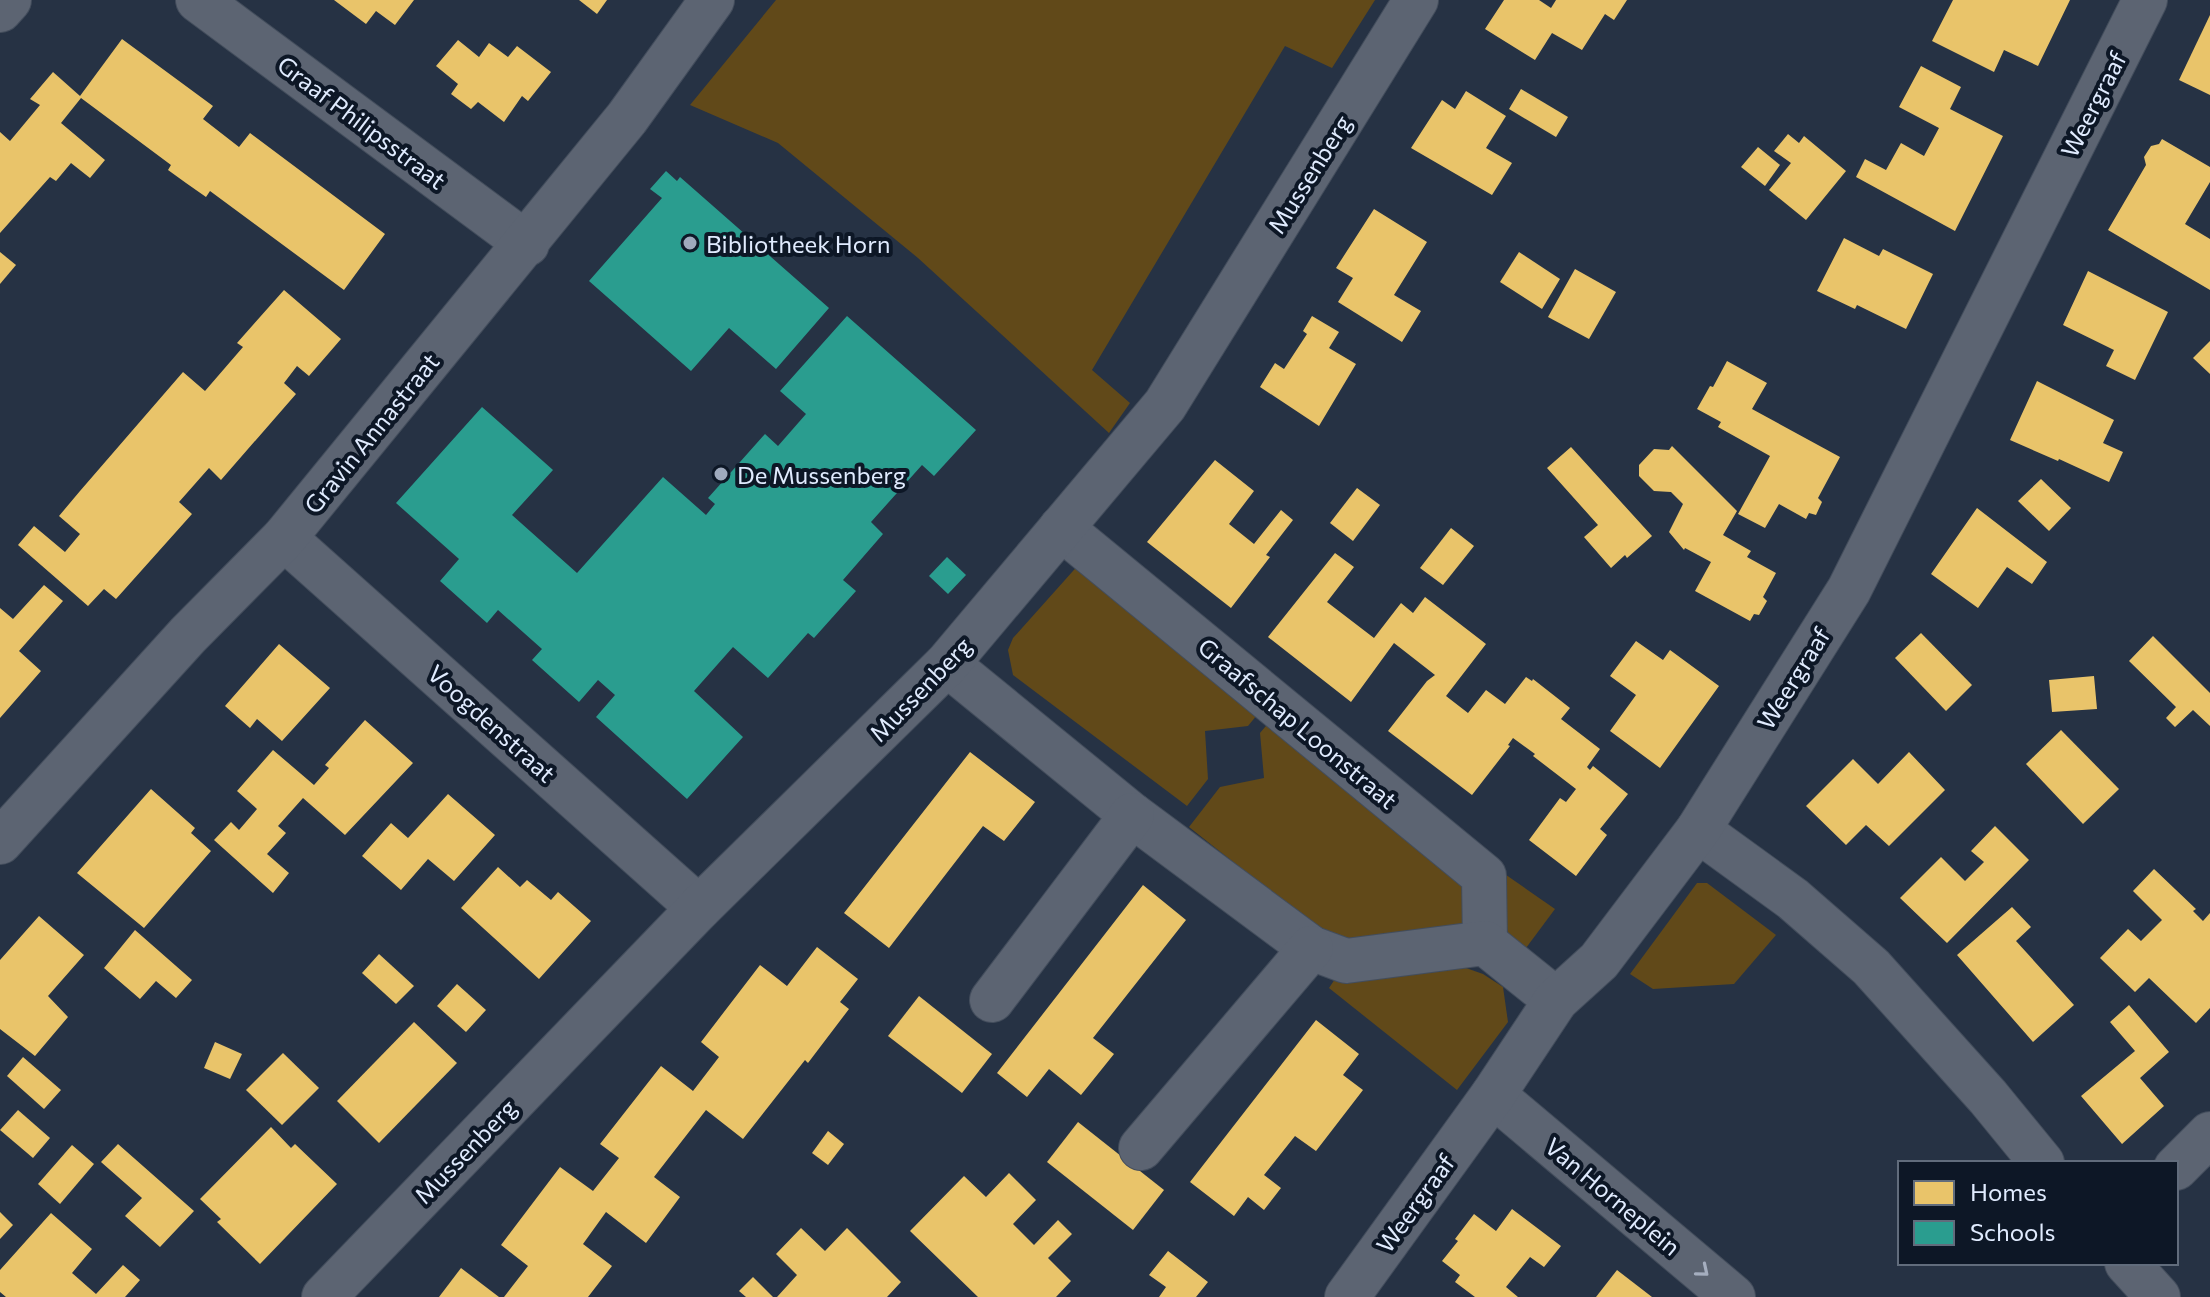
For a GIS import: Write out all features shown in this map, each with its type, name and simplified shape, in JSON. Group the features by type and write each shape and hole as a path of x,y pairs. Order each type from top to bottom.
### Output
{"street":[{"path":"0,10 9,0"},
{"name":"Graaf Philipsstraat","path":"198,0 527,244"},
{"name":"Gravin Annastraat","path":"0,842 188,635 284,538 527,244 627,118 712,0"},
{"name":"Mussenberg","path":"324,1297 699,908 947,664 1165,405 1416,0"},
{"name":"Weergraaf","path":"1347,1297 1493,1095 1556,1000 1599,961 1698,830 1849,590 2145,0"},
{"name":"Graafschap Loonstraat","path":"1061,528 1484,876 1485,943"},
{"name":"Voogdenstraat","path":"284,538 699,908"},
{"path":"947,664 1132,815 1311,948 1346,961 1485,943 1556,1000"},
{"path":"992,1000 1132,815"},
{"path":"1698,830 1793,899 1871,967 1988,1097 2040,1161"},
{"path":"1141,1148 1311,948"},
{"name":"Van Horneplein","path":"1493,1095 1733,1297"},
{"path":"2178,1166 2210,1134"},
{"path":"2129,1265 2158,1297"}],"shaded area":[{"path":"776,0 1375,0 1332,68 1285,46 1092,370 1130,403 1109,433 918,258 778,143 690,105"},
{"path":"1081,562 1266,704 1248,726 1205,731 1208,779 1187,806 1013,675 1008,650 1013,638"},
{"path":"1276,714 1474,888 1474,926 1347,939 1319,930 1189,827 1220,787 1264,778 1260,733"},
{"path":"1499,870 1555,909 1526,948 1501,932"},
{"path":"1697,883 1707,883 1776,935 1734,984 1653,989 1630,974"},
{"path":"1466,968 1483,974 1503,987 1508,1022 1457,1090 1329,988 1335,979"}],"building: Homes":[{"path":"334,0 414,0 395,25 376,11 366,24"},
{"path":"579,0 607,0 597,14"},
{"path":"1504,0 1539,0 1551,8 1556,0 1627,0 1614,20 1605,14 1582,50 1552,33 1535,60 1485,29"},
{"path":"1953,0 2070,0 2038,66 2004,50 1994,72 1932,41"},
{"path":"2210,15 2210,95 2179,80"},
{"path":"122,39 213,106 203,119 239,147 250,133 385,234 344,290 210,191 206,197 168,170 171,165 81,98 61,123 105,160 90,178 71,163 56,181 50,177 0,233 0,132 10,141 40,105 30,99 53,72 80,96"},
{"path":"458,40 479,57 489,43 508,57 517,46 551,72 528,101 522,96 504,122 478,102 471,109 451,94 458,84 436,66"},
{"path":"1921,66 1961,87 1950,109 2003,136 1955,231 1856,177 1865,159 1886,170 1901,143 1924,156 1939,128 1899,107"},
{"path":"1521,89 1568,117 1556,137 1509,109"},
{"path":"1466,91 1506,116 1486,148 1512,163 1492,195 1411,148 1442,100 1455,109"},
{"path":"1788,134 1799,143 1804,136 1846,171 1806,220 1769,190 1791,163 1774,151"},
{"path":"2162,139 2210,167 2210,182 2185,224 2210,239 2210,290 2108,230 2146,165 2144,157 2151,146 2159,144"},
{"path":"1758,147 1780,165 1765,186 1741,167"},
{"path":"1374,209 1427,242 1394,295 1421,311 1402,342 1338,302 1353,278 1336,268"},
{"path":"1844,238 1879,256 1883,249 1933,274 1906,329 1857,305 1855,309 1817,291"},
{"path":"0,252 16,265 0,284"},
{"path":"1519,252 1560,279 1542,309 1500,282"},
{"path":"1575,269 1616,292 1589,339 1548,317"},
{"path":"2088,271 2168,312 2135,380 2106,366 2114,350 2063,325"},
{"path":"284,290 341,339 309,376 297,366 284,383 296,394 221,480 209,468 179,502 192,514 116,599 104,589 88,606 18,545 34,526 65,552 80,534 59,516 183,372 205,391 243,347 237,343"},
{"path":"1312,316 1339,332 1329,348 1356,364 1319,426 1260,387 1275,363 1284,369 1307,334 1303,331"},
{"path":"2210,341 2210,374 2193,358"},
{"path":"1727,361 1767,383 1752,409 1840,457 1818,498 1822,502 1816,515 1809,513 1806,519 1779,504 1765,528 1738,514 1770,456 1718,427 1721,422 1697,409"},
{"path":"2037,381 2114,420 2103,443 2123,452 2109,482 2010,440"},
{"path":"1672,446 1737,511 1723,535 1751,551 1747,557 1776,573 1763,597 1767,601 1759,615 1754,614 1750,621 1695,591 1711,562 1684,550 1669,532 1683,504 1671,492 1654,491 1639,476 1639,465 1654,449 1669,450"},
{"path":"1571,447 1652,536 1611,568 1584,537 1598,525 1547,468"},
{"path":"1215,460 1254,491 1229,524 1254,544 1281,510 1293,520 1266,555 1270,557 1231,608 1147,542"},
{"path":"2041,479 2071,508 2049,531 2018,501"},
{"path":"1357,488 1380,505 1353,541 1330,523"},
{"path":"1977,508 2047,562 2032,584 2007,567 1978,608 1931,574"},
{"path":"1451,528 1474,546 1443,585 1420,568"},
{"path":"1335,553 1354,567 1327,602 1374,638 1401,603 1413,613 1425,597 1486,644 1446,696 1468,713 1486,690 1505,704 1526,677 1570,708 1561,719 1600,749 1587,767 1590,770 1593,766 1628,794 1600,829 1607,835 1576,876 1529,840 1560,798 1566,802 1576,789 1533,756 1535,754 1513,738 1472,795 1388,731 1435,675 1394,643 1351,702 1268,637"},
{"path":"44,585 63,601 19,651 41,671 0,718 0,608 13,619"},
{"path":"1921,633 1972,685 1946,711 1895,658"},
{"path":"2153,636 2210,693 2210,726 2193,710 2175,727 2166,718 2176,707 2129,661"},
{"path":"1636,641 1663,660 1670,650 1719,686 1660,768 1610,731 1636,695 1610,676"},
{"path":"279,644 330,688 282,741 257,719 250,728 225,706"},
{"path":"2094,676 2097,709 2052,712 2049,680"},
{"path":"365,720 413,763 345,835 303,798 278,826 286,833 267,854 289,873 273,893 214,840 231,822 239,830 257,809 237,791 273,750 314,785 329,768 325,765"},
{"path":"2061,730 2119,789 2083,824 2026,764"},
{"path":"970,752 1035,802 1004,841 983,826 889,948 844,913"},
{"path":"1909,752 1945,790 1889,846 1866,825 1846,845 1806,806 1853,759 1878,784"},
{"path":"151,789 195,828 191,833 211,851 144,928 77,873"},
{"path":"448,794 495,835 454,881 428,859 401,890 362,856 391,823 408,838"},
{"path":"1995,826 2029,860 1947,943 1900,898 1941,857 1965,881 1984,862 1971,851"},
{"path":"498,867 520,887 527,880 551,900 558,892 591,921 539,979 461,908"},
{"path":"2154,869 2196,909 2193,911 2203,921 2210,913 2210,1008 2196,1023 2149,978 2135,992 2100,958 2128,929 2141,941 2162,920 2133,891"},
{"path":"1143,885 1186,920 1093,1038 1114,1054 1081,1095 1049,1069 1027,1097 997,1073"},
{"path":"2012,907 2031,927 2016,941 2074,1005 2033,1042 1957,955"},
{"path":"39,916 84,955 48,996 68,1017 35,1056 0,1029 0,960"},
{"path":"135,930 192,980 176,998 156,981 140,999 104,968"},
{"path":"817,947 858,979 840,1002 849,1009 743,1139 706,1110 654,1177 680,1197 646,1243 606,1212 583,1244 612,1266 588,1297 504,1297 528,1266 501,1245 560,1167 593,1191 619,1158 600,1144 661,1066 693,1091 719,1057 701,1042 760,965 787,986"},
{"path":"379,954 414,986 396,1004 362,973"},
{"path":"457,984 486,1010 466,1032 437,1006"},
{"path":"919,996 992,1054 962,1093 888,1036"},
{"path":"2129,1005 2169,1052 2140,1078 2164,1106 2122,1144 2081,1096 2135,1051 2110,1022"},
{"path":"1316,1020 1359,1054 1343,1075 1363,1090 1316,1151 1295,1136 1264,1175 1281,1188 1264,1210 1248,1197 1234,1216 1190,1182"},
{"path":"414,1022 457,1063 379,1143 337,1101"},
{"path":"215,1042 242,1054 230,1079 204,1068"},
{"path":"283,1053 319,1088 282,1125 246,1090"},
{"path":"23,1057 61,1090 44,1109 7,1076"},
{"path":"18,1110 50,1138 33,1158 0,1130"},
{"path":"1078,1122 1164,1190 1133,1230 1047,1162"},
{"path":"271,1127 291,1148 295,1144 337,1184 260,1264 217,1222 221,1219 200,1199"},
{"path":"828,1131 844,1144 828,1165 812,1153"},
{"path":"118,1144 194,1211 160,1247 125,1216 142,1198 101,1162"},
{"path":"72,1145 94,1164 60,1204 38,1184"},
{"path":"1009,1173 1036,1200 1013,1224 1034,1245 1058,1220 1072,1234 1048,1258 1071,1281 1056,1297 978,1297 910,1231 964,1176 986,1197"},
{"path":"1512,1209 1561,1246 1544,1267 1530,1257 1506,1287 1518,1297 1475,1297 1455,1282 1460,1275 1442,1261 1474,1214 1496,1231"},
{"path":"0,1212 13,1225 0,1239"},
{"path":"51,1213 92,1249 72,1273 96,1294 123,1265 140,1280 125,1297 6,1297 0,1292 0,1270"},
{"path":"801,1228 825,1251 847,1228 901,1282 887,1297 777,1297 797,1275 776,1254"},
{"path":"1168,1251 1208,1282 1196,1297 1159,1297 1166,1287 1149,1275"},
{"path":"461,1268 499,1297 439,1297"},
{"path":"1617,1270 1652,1297 1596,1297"},
{"path":"753,1277 773,1297 746,1297 739,1291"}],"building: Schools":[{"path":"666,171 677,181 680,177 829,308 776,369 729,328 691,371 589,281 662,198 650,189"},
{"path":"847,316 976,430 934,476 922,465 871,522 883,534 843,580 856,591 814,638 808,633 768,678 733,647 694,691 743,737 687,799 596,717 615,695 598,680 579,702 532,660 542,649 498,610 487,623 440,581 459,559 396,503 482,407 553,470 512,515 577,573 663,477 706,515 715,504 708,498 765,434 778,446 806,414 780,391"},
{"path":"947,557 966,575 948,594 929,576"}],"place":[{"name":"Bibliotheek Horn","path":"690,243"},
{"name":"De Mussenberg","path":"721,474"}]}
